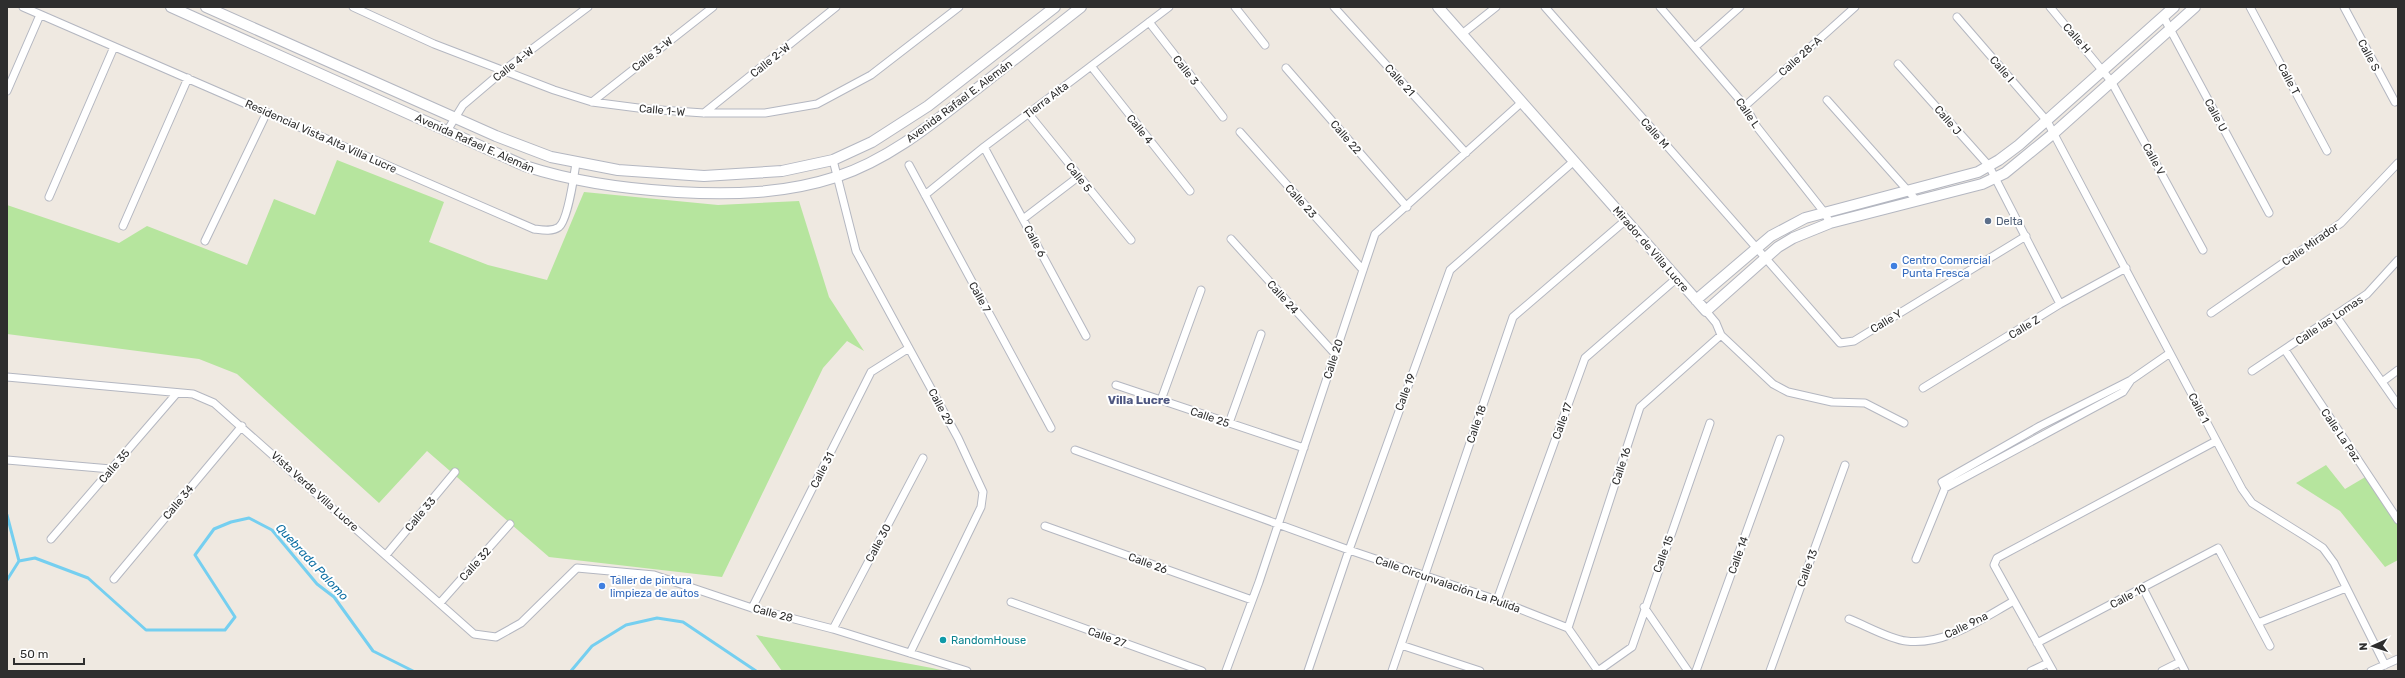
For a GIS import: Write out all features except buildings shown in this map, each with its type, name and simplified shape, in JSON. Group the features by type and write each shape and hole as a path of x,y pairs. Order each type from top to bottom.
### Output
{"main road":[{"name":"Avenida Rafael E. Alemán","path":"206,7 526,148 576,163 618,170 666,174 738,175 782,171 833,160 872,142 928,106 1055,7"},
{"name":"Avenida Rafael E. Alemán","path":"177,8 525,166 573,180 664,191 740,194 785,189 836,177 878,158 926,129 1081,7"},
{"name":"Mirador de Villa Lucre","path":"1438,7 1706,311"},
{"path":"1696,300 1757,248 1787,226 1824,212 1978,172 1999,160 2047,121 2174,7"},
{"path":"1706,311 1765,259 1793,238 1830,224 1995,179 2024,159 2195,7"},
{"path":"1787,226 1793,238"}],"street":[{"name":"Residencial Vista Alta Villa Lucre","path":"23,7 534,229 548,230 559,227 564,218 576,163"},
{"name":"Calle 1-W","path":"354,7 434,44 504,71 592,102 646,110 704,113 765,113 817,104 871,75 959,7"},
{"name":"Calle 4-W","path":"447,131 463,105 504,71 588,7"},
{"name":"Calle 3-W","path":"592,102 713,7"},
{"name":"Calle 2-W","path":"704,113 836,7"},
{"name":"Tierra Alta","path":"925,195 1028,113 1169,7"},
{"path":"1235,7 1265,45"},
{"name":"Calle 21","path":"1334,7 1466,153"},
{"path":"1462,34 1496,7"},
{"name":"Calle M","path":"1545,7 1757,248 1765,259"},
{"name":"Calle L","path":"1660,7 1745,106 1757,127 1824,212 1830,224"},
{"path":"1695,47 1740,7"},
{"name":"Calle 28-A","path":"1745,106 1855,7"},
{"name":"Calle H","path":"2050,7 2104,69"},
{"name":"Calle T","path":"2250,7 2327,151"},
{"name":"Calle S","path":"2344,7 2395,102"},
{"path":"7,91 40,15"},
{"name":"Calle U","path":"2163,16 2269,213"},
{"name":"Calle I","path":"1957,17 2047,121"},
{"name":"Calle 3","path":"1149,22 1223,117"},
{"path":"49,197 114,47"},
{"name":"Calle J","path":"1898,64 1989,166 2060,304"},
{"name":"Calle 4","path":"1091,66 1190,191"},
{"name":"Calle 22","path":"1286,68 1407,206"},
{"name":"Calle V","path":"2104,69 2203,250"},
{"path":"123,226 188,78"},
{"path":"1827,100 1917,201"},
{"name":"Calle 20","path":"1226,671 1278,525 1375,234 1522,102"},
{"path":"205,241 267,112"},
{"name":"Calle 5","path":"1028,113 1078,177 1131,240"},
{"name":"Calle 1","path":"2047,121 2126,268 2216,441 2252,503 2323,548 2334,563 2385,665"},
{"name":"Calle 23","path":"1240,132 1363,270"},
{"name":"Calle 6","path":"984,147 1086,336"},
{"name":"Calle 29","path":"833,160 836,177 856,251 958,438 983,492 981,507 910,653"},
{"name":"Calle 19","path":"1308,671 1349,550 1450,270 1574,161"},
{"name":"Calle Mirador","path":"2211,312 2341,223 2398,163"},
{"name":"Calle 7","path":"909,165 1051,428"},
{"path":"1023,218 1078,177"},
{"name":"Calle 18","path":"1392,671 1514,317 1626,220"},
{"name":"Calle Y","path":"1765,259 1835,339 1846,343 1854,341 2026,236"},
{"name":"Calle 24","path":"1231,239 1335,354"},
{"name":"Calle las Lomas","path":"2252,371 2367,294 2398,260"},
{"name":"Calle Z","path":"1923,388 2060,304 2126,268"},
{"name":"Calle 17","path":"1497,600 1585,358 1677,278"},
{"path":"1161,400 1201,290"},
{"name":"Mirador de Villa Lucre","path":"1706,311 1716,323 1721,335 1773,384 1788,392 1832,402 1865,403 1904,423"},
{"path":"2336,316 2398,405"},
{"path":"1229,423 1262,334"},
{"name":"Calle 16","path":"1568,628 1640,407 1721,335"},
{"name":"Calle 31","path":"752,608 871,372 909,348"},
{"name":"Calle La Paz","path":"2285,350 2398,520"},
{"path":"1945,488 1942,482 2040,426 2131,380 2170,353"},
{"path":"2382,382 2398,370"},
{"name":"Vista Verde Villa Lucre","path":"7,377 193,394 214,403 242,426 474,634 496,637 522,623 577,568"},
{"path":"1916,559 1945,488 2076,419 2123,392 2131,380"},
{"name":"Calle 25","path":"1116,385 1304,448"},
{"name":"Calle 35","path":"51,539 177,393"},
{"path":"2092,400 2096,407"},
{"path":"2072,410 2076,419"},
{"name":"Calle 15","path":"1598,671 1632,646 1644,607 1710,423"},
{"name":"Calle 34","path":"114,579 242,426"},
{"path":"2040,426 2044,435"},
{"name":"Calle 14","path":"1696,671 1780,439"},
{"path":"2053,671 1994,565 1997,558 2216,441"},
{"name":"Calle Circunvalación La Pulida","path":"1075,450 1278,525 1497,600 1568,628"},
{"name":"Calle 30","path":"833,629 923,458"},
{"path":"7,460 112,469"},
{"name":"Calle 13","path":"1770,671 1845,465"},
{"name":"Calle 33","path":"386,555 455,472"},
{"name":"Calle 32","path":"440,603 510,524"},
{"name":"Calle 26","path":"1045,526 1252,600"},
{"name":"Calle 10","path":"2037,643 2218,548 2258,623"},
{"name":"Calle 28","path":"577,568 654,575 752,608 833,629 967,671"},
{"path":"2143,588 2185,671"},
{"path":"2270,646 2258,623 2346,588"},
{"name":"Calle 9na","path":"1849,619 1905,641 1928,642 1949,636 2014,601"},
{"name":"Calle 27","path":"1011,602 1202,671"},
{"path":"1644,607 1688,671"},
{"path":"1568,628 1598,671"},
{"path":"1401,645 1480,671"},
{"path":"2371,671 2398,659"},
{"path":"2162,671 2180,662"},
{"path":"2031,671 2048,663"}],"green space":[{"path":"337,160 444,202 429,242 488,265 547,280 584,192 718,205 799,201 829,297 864,351 847,341 823,368 722,577 549,557 427,451 379,503 237,374 199,359 7,334 7,205 119,243 147,226 247,265 274,199 315,215"},
{"path":"2326,465 2345,489 2367,476 2398,521 2398,560 2385,567 2340,511 2296,483"},
{"path":"756,635 932,668 945,671 782,671"}],"waterway":[{"path":"7,515 19,561"},
{"name":"Quebrada Palomo","path":"7,580 19,561 35,558 88,578 146,630 225,630 235,617 195,555 214,529 231,522 249,518 272,530 317,584 334,597 373,651 413,671"},
{"name":"Quebrada Palomo","path":"571,671 592,646 626,625 657,618 683,622 756,671"}],"place":[{"name":"Delta","path":"1988,221"},
{"name":"Centro Comercial Punta Fresca","path":"1894,266"},
{"name":"Taller de pintura limpieza de autos","path":"602,586"},
{"name":"RandomHouse","path":"943,640"}],"district":[{"name":"Villa Lucre","path":"1139,400"}]}
